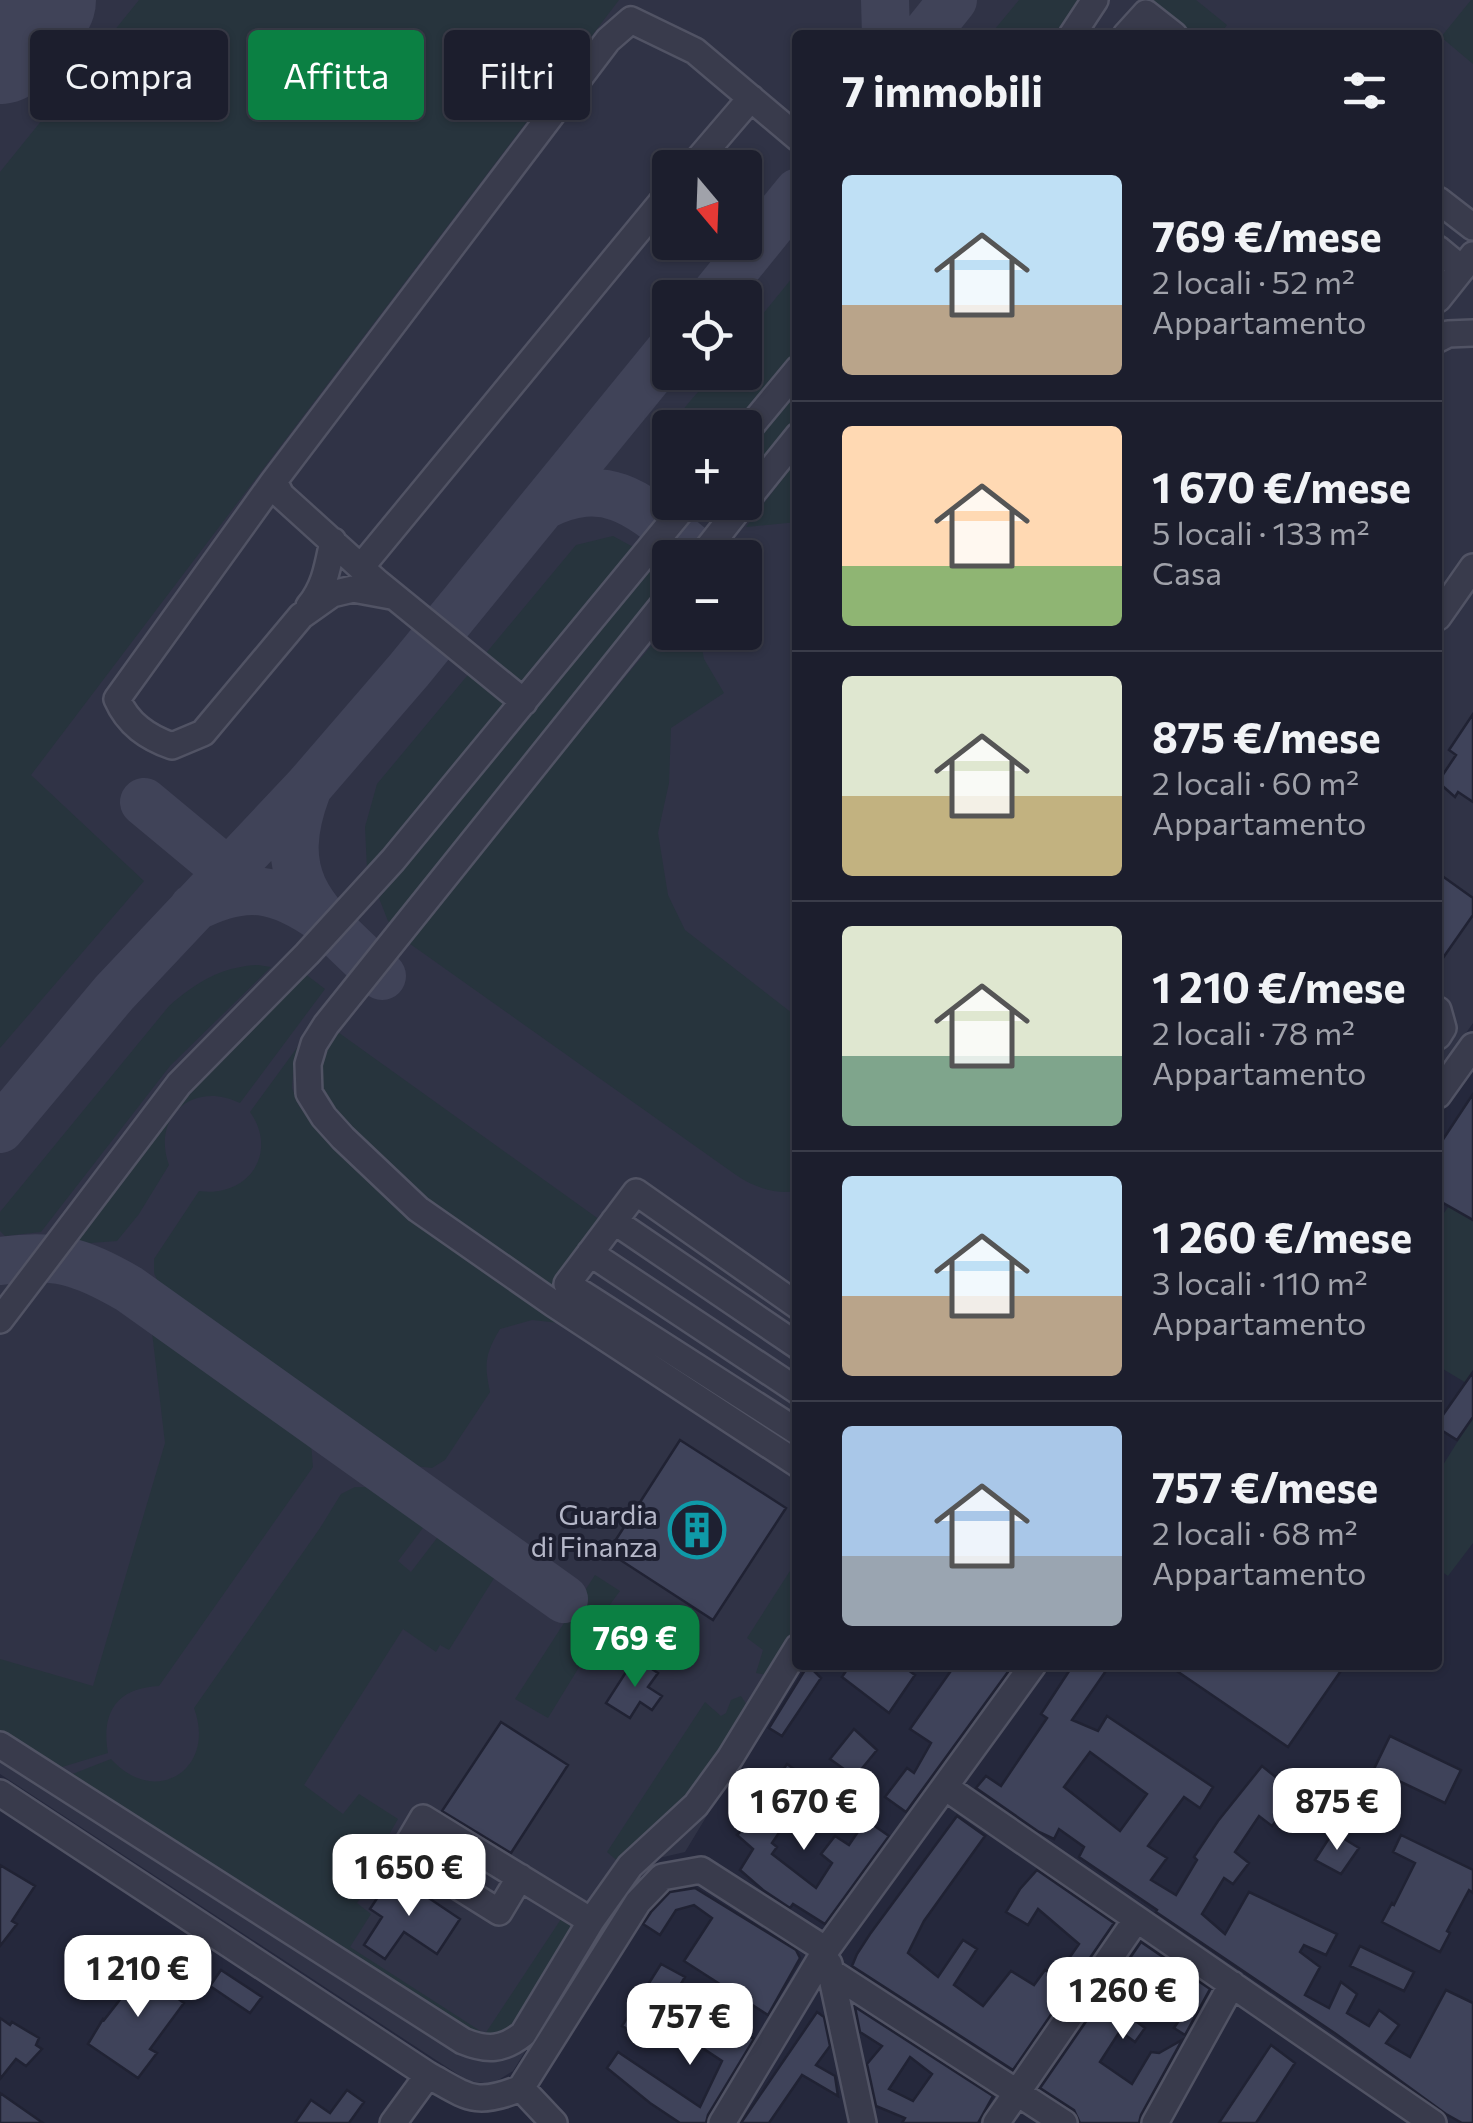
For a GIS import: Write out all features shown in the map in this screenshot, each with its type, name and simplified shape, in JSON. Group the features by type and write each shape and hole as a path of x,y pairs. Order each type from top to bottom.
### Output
{"street":[{"path":"1075,30 1096,0"},
{"path":"1131,30 1146,13 1168,30"},
{"path":"333,542 318,595 204,733 172,746 152,738 125,717 116,699 274,481 608,40 631,20 696,50 792,133"},
{"path":"706,150 751,98"},
{"path":"1442,203 1473,227"},
{"path":"361,567 652,214"},
{"path":"1442,251 1468,262 1442,294"},
{"path":"1442,337 1473,333"},
{"path":"762,412 792,376"},
{"path":"762,481 792,443"},
{"path":"274,481 281,495 361,567 524,702"},
{"path":"0,1320 179,1084 366,892 673,520"},
{"path":"714,540 731,520"},
{"path":"1446,588 1473,567"},
{"path":"301,616 332,594 353,589 396,597"},
{"path":"652,618 326,1025 308,1064 310,1093 343,1138 418,1209 554,1304 792,1460"},
{"path":"1442,1089 1473,1046"},
{"path":"792,1302 636,1192 567,1284 792,1428"},
{"path":"614,1221 792,1342"},
{"path":"590,1253 792,1387"},
{"path":"0,1745 446,2030 479,2048 495,2048 524,2034 591,1921 630,1866 696,1805 792,1657"},
{"path":"722,2123 945,1788 1028,1670"},
{"path":"945,1788 1433,2123"},
{"path":"0,1793 468,2098 495,2099 520,2088 638,1902 662,1878 702,1870 1064,2123"},
{"path":"520,1877 591,1921"},
{"path":"996,2123 1136,1920"},
{"path":"828,1961 863,2123"},
{"path":"1156,2123 1232,1984"},
{"path":"393,2123 428,2075"},
{"path":"520,2088 554,2123"}],"shaded area":[{"path":"0,0 1473,0 1473,1023 1442,1067 1442,30 792,30 795,1670 685,1852 659,1858 634,1876 513,2071 492,2084 468,2081 0,1774"},
{"path":"139,0 619,0 590,38 590,30 444,30 444,120 528,120 31,775 144,881 0,1048 0,172 42,120 228,120 228,30 115,30"},
{"path":"1019,0 1080,0 1058,30 994,30"},
{"path":"1139,0 1196,0 1227,25 1224,30 1176,30"},
{"path":"1471,0 1473,0 1473,64 1442,36"},
{"path":"792,278 792,354 747,410 683,410 700,390 762,390 762,315"},
{"path":"792,392 792,427 762,465 762,430"},
{"path":"792,467 792,522 746,527 751,520 762,520 762,506"},
{"path":"613,536 635,548 367,869 365,827 377,784 576,545"},
{"path":"652,568 652,604 394,926 379,898"},
{"path":"652,645 652,650 702,650 724,693 671,728 669,783 658,833 668,895 685,930 792,1013 792,1191 765,1189 736,1175 406,941"},
{"path":"258,965 271,967 170,1066 41,1232 5,1236 0,1231 0,1212 169,1006 210,977"},
{"path":"304,973 325,989 240,1103 207,1096 180,1107 166,1131 169,1165 139,1214 117,1241 74,1240 185,1094"},
{"path":"335,1030 600,1220 551,1290 418,1192 328,1103 314,1073 320,1053"},
{"path":"299,1045 292,1088 299,1106 323,1135 402,1209 560,1323 532,1320 500,1329 487,1359 490,1392 445,1460 432,1468 415,1466 159,1284 154,1273 154,1259 199,1191 232,1187 254,1170 261,1143 250,1112"},
{"path":"1449,1206 1473,1220 1473,1387 1442,1368 1442,1216"},
{"path":"152,1332 311,1443 313,1467 159,1686 132,1692 115,1705 107,1726 108,1753 49,1771 0,1739 0,1659 93,1686 165,1443"},
{"path":"1473,1417 1473,1543 1448,1576 1442,1572 1442,1467"},
{"path":"355,1487 371,1487 426,1524 398,1561 411,1572 440,1534 496,1575 449,1650 440,1645 436,1652 403,1629 304,1785 343,1814 359,1794 398,1819 368,1871 370,1885 357,1903 371,1914 350,1947 485,2034 565,1913 582,1923 508,2036 479,2042 76,1786 70,1775 111,1759 128,1773 163,1781 178,1775 189,1764 197,1749 199,1730 194,1708 341,1494"},
{"path":"792,1568 792,1645 772,1676 756,1673 763,1650 747,1638"},
{"path":"595,1575 620,1591 600,1618 603,1628 548,1718 515,1699"},
{"path":"741,1696 751,1711 689,1801 621,1864 607,1852 705,1702 721,1716 731,1700"}],"building":[{"path":"1473,714 1473,802 1458,792 1455,797 1442,786 1442,776 1456,755 1449,750"},
{"path":"1442,876 1473,898 1473,915 1442,959"},
{"path":"1473,1094 1473,1220 1442,1202 1442,1141"},
{"path":"1473,1372 1473,1417 1457,1440 1442,1431 1442,1416"},
{"name":"Guardia di Finanza","path":"680,1440 786,1508 713,1620 608,1552"},
{"path":"635,1658 658,1673 648,1687 662,1696 652,1710 640,1702 630,1718 606,1703"},
{"path":"805,1670 813,1670 821,1678 782,1736 769,1728"},
{"path":"847,1670 908,1670 915,1675 889,1713 842,1677"},
{"path":"951,1670 1009,1670 906,1812 885,1797 907,1768 914,1773 931,1743 910,1729"},
{"path":"1070,1670 1107,1670 1072,1720 1098,1731 1107,1716 1213,1787 1200,1808 1184,1797 1148,1846 1167,1858 1151,1880 1176,1895 1197,1860 1194,1857 1218,1821 1262,1766 1283,1783 1275,1794 1289,1805 1272,1826 1259,1816 1235,1852 1249,1863 1233,1884 1224,1878 1202,1914 1225,1934 1249,1892 1337,1934 1326,1955 1304,1945 1300,1952 1320,1967 1305,1995 1329,2008 1341,1982 1357,1994 1347,2013 1369,2026 1379,2010 1399,2025 1386,2043 1410,2057 1446,1990 1473,2003 1473,2123 1462,2123 1446,2114 1156,1912 1079,1857 1084,1847 1059,1829 1054,1839 1039,1832 976,1788 986,1776 1001,1786 1047,1718 1041,1714","holes":["1090,1752 1147,1794 1120,1831 1064,1787"]},
{"path":"1175,1670 1342,1670 1288,1747"},
{"path":"501,1722 568,1765 511,1853 442,1811"},
{"path":"854,1729 877,1750 855,1777 830,1759"},
{"path":"1390,1736 1461,1770 1445,1803 1374,1769"},
{"path":"787,1764 813,1783 772,1843 777,1847 772,1854 816,1888 832,1863 821,1854 835,1836 849,1845 866,1820 889,1836 825,1924 793,1904 790,1908 740,1870 753,1849 737,1835"},
{"path":"957,1816 985,1836 924,1921 908,1953 938,1977 963,1940 977,1949 954,1985 983,2006 1011,1971 1034,1985 1045,1970 1056,1977 1079,1944 1038,1909 1028,1925 1006,1912 1037,1870 1114,1923 1013,2070 852,1966 870,1934"},
{"path":"1333,1832 1359,1848 1341,1874 1315,1860"},
{"path":"1401,1835 1473,1870 1473,1893 1469,1890 1440,1952 1382,1922 1415,1863 1393,1852"},
{"path":"0,1865 35,1886 12,1921 17,1924 0,1946"},
{"path":"393,1874 460,1919 437,1954 404,1932 385,1959 364,1945 382,1917 370,1909"},
{"path":"695,1888 796,1950 800,1958 768,2015 684,1961 712,1918 694,1905 676,1910 660,1935 643,1924 670,1892"},
{"path":"1141,1942 1210,1989 1185,2035 1174,2028 1184,2013 1148,1989 1129,2016 1145,2028 1135,2042 1120,2031 1100,2062 1132,2084 1151,2052 1159,2053 1182,2040 1139,2123 1080,2123 1074,2110 1040,2088"},
{"path":"1360,1946 1414,1972 1404,1991 1350,1966"},
{"path":"155,1955 172,1968 159,1985 184,2003 150,2049 157,2053 138,2078 88,2044 103,2019"},
{"path":"661,1964 685,1977 648,2040 622,2026"},
{"path":"221,1970 262,1997 250,2013 210,1986"},
{"path":"700,2005 754,2039 706,2123 680,2123 607,2068 618,2052 700,2107 722,2061 683,2035"},
{"path":"855,2007 993,2096 978,2123 902,2123 905,2118 876,2106 867,2064 882,2046 860,2032","holes":["910,2057 932,2074 913,2101 889,2089"]},
{"path":"817,2012 824,2017 830,2046 816,2065 835,2076 838,2096 802,2075 769,2123 741,2123"},
{"path":"0,2018 39,2038 36,2045 42,2049 26,2066 16,2059 0,2079"},
{"path":"1271,2045 1295,2063 1256,2123 1219,2123"},
{"path":"347,2090 364,2102 349,2123 295,2123 311,2100 330,2113"},
{"path":"0,2093 43,2123 0,2123"}],"taxiway":[{"path":"885,0 886,30"},
{"path":"929,30 953,0"},
{"path":"727,280 792,199"},
{"path":"0,1129 114,993 308,787 409,670 652,372"},
{"path":"543,506 568,496 611,495 648,513 682,540"},
{"path":"307,790 297,823 298,875 321,915 382,976"},
{"path":"144,802 227,871"},
{"path":"193,908 229,894 261,892 291,900 324,920"},
{"path":"0,1261 37,1258 67,1262 129,1289 564,1599"}],"runway":[{"path":"0,45 37,0"}],"place":[{"name":"Guardia di Finanza","path":"697,1530"}]}
